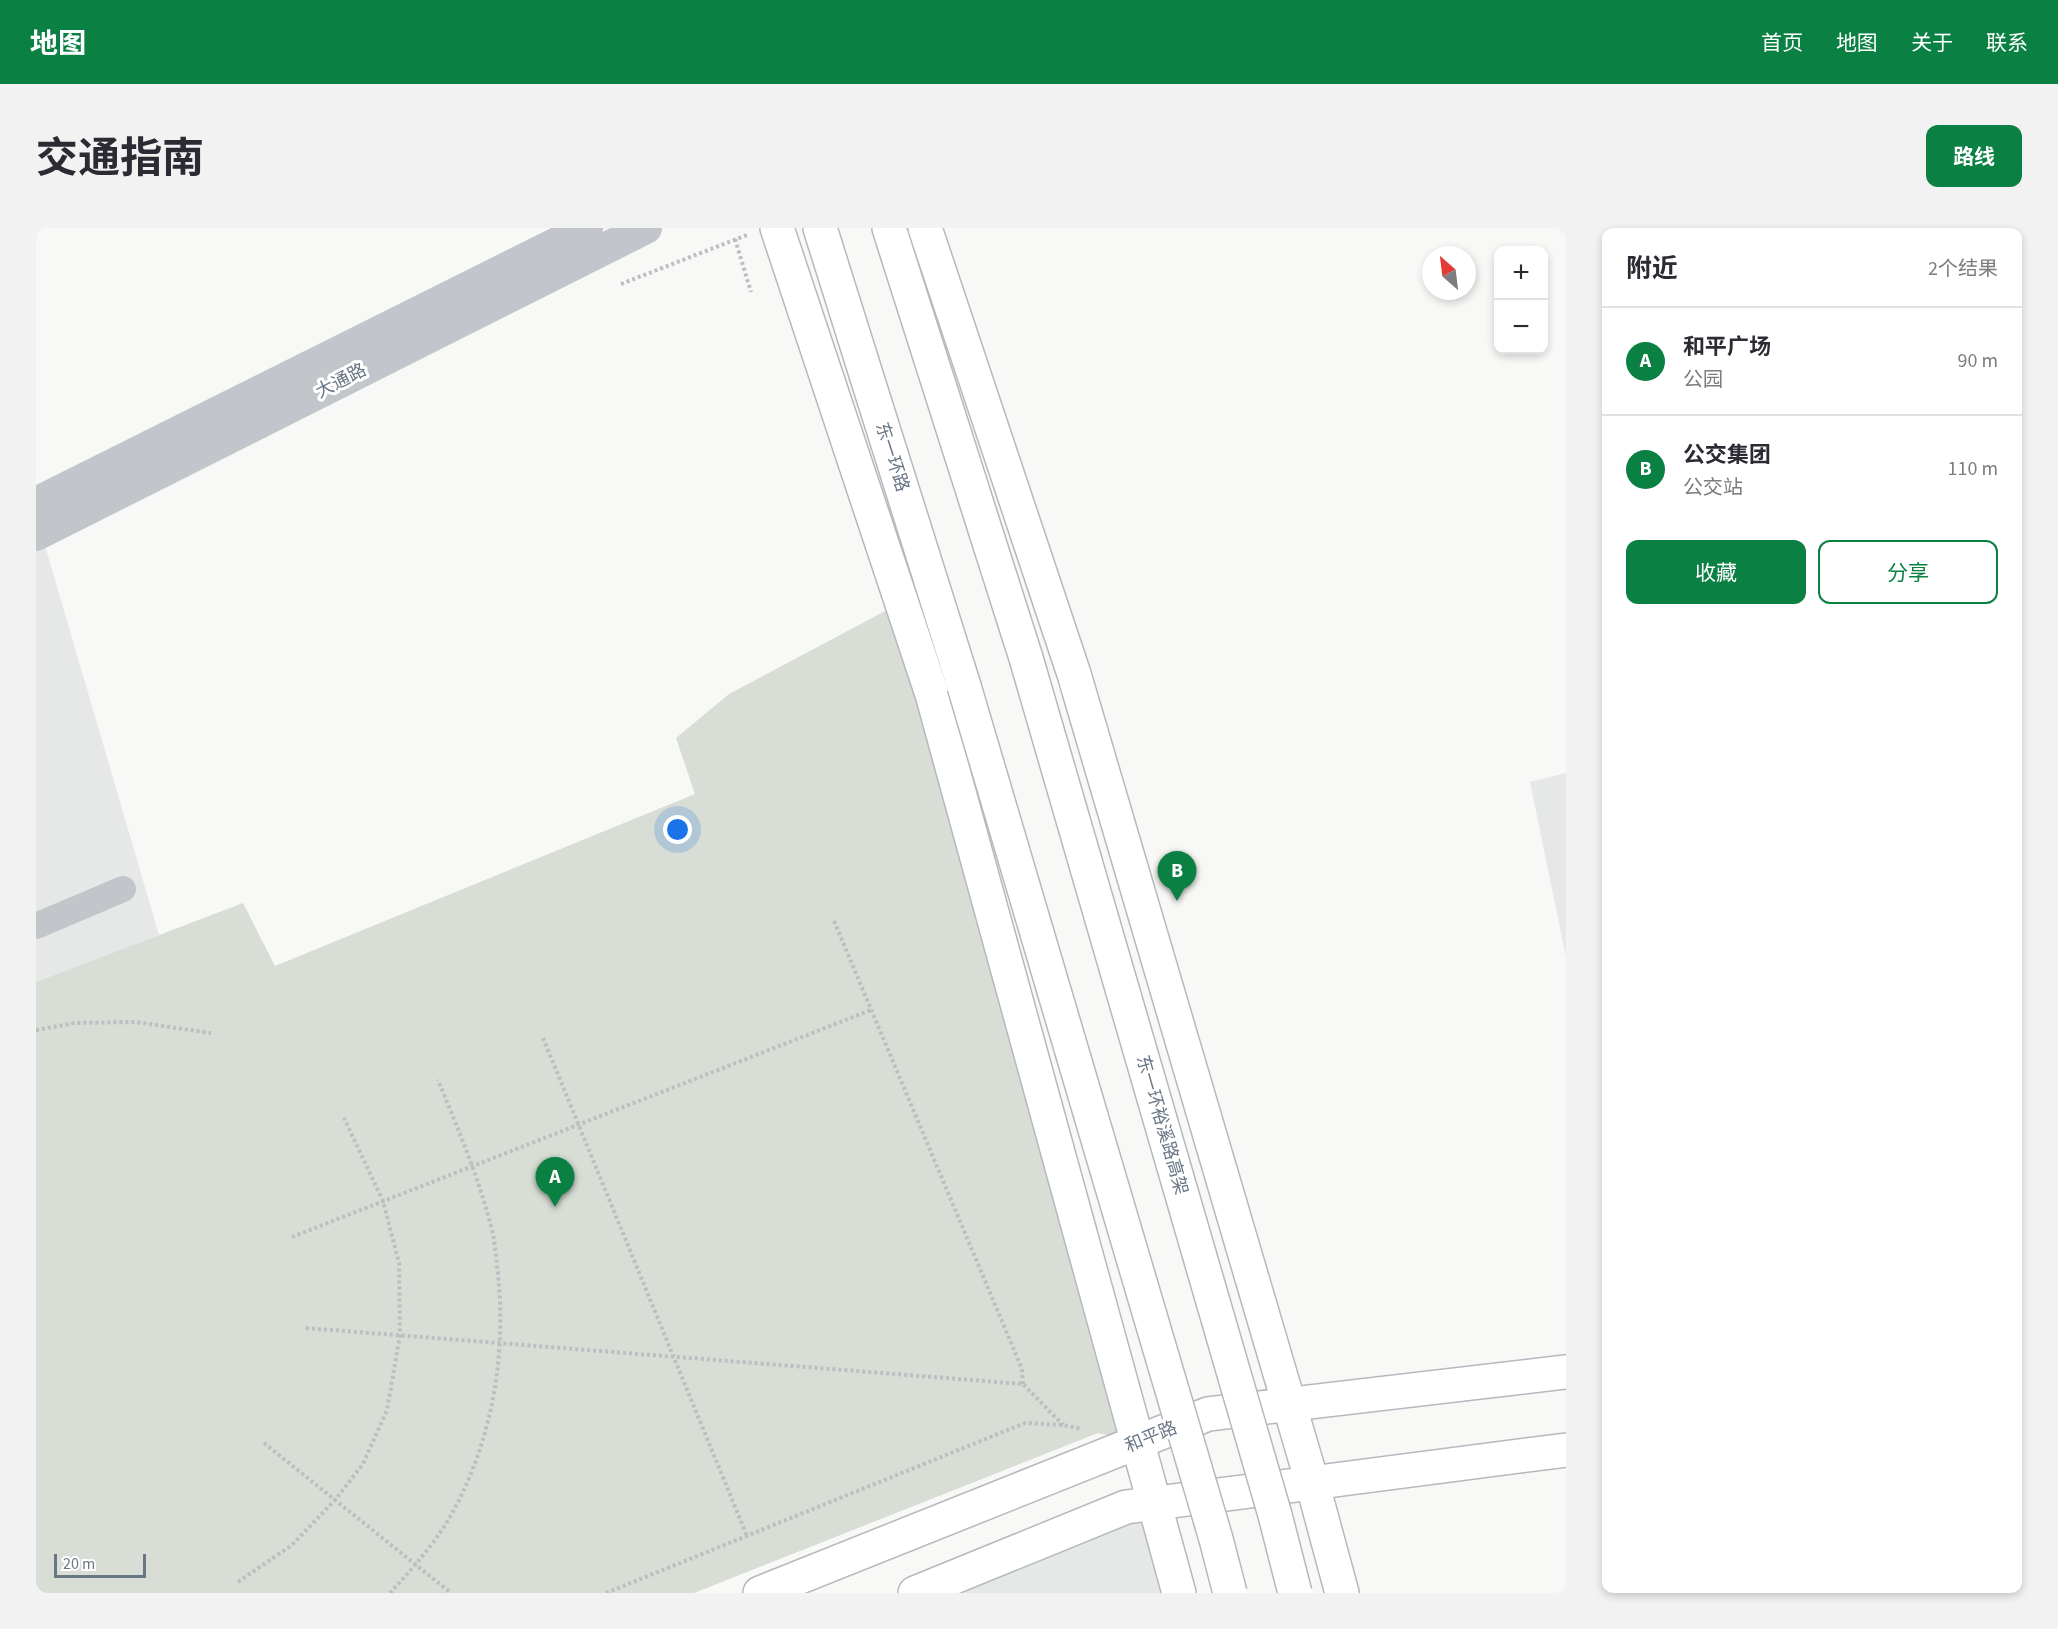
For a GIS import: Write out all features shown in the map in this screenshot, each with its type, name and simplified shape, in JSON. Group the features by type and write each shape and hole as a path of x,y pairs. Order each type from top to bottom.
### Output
{"main road":[{"path":"777,228 932,694 1179,1593"},
{"name":"东一环路","path":"820,228 964,686 1213,1527 1230,1593"},
{"path":"889,228 945,403 1074,674"},
{"path":"926,228 1074,674 1290,1404 1341,1593"},
{"name":"东一环裕溪路高架","path":"945,403 1026,658 1275,1515 1295,1593"},
{"path":"884,430 932,694"},
{"name":"和平路","path":"760,1593 1208,1414 1566,1372"},
{"path":"915,1593 1126,1507 1566,1450"}],"street":[{"name":"大通路","path":"36,503 587,228"},
{"name":"大通路","path":"36,535 646,228"},
{"path":"36,926 123,889"}],"path":[{"path":"621,284 735,239 751,291"},
{"path":"834,921 1022,1369 1023,1384 1063,1425"},
{"path":"292,1237 871,1010"},
{"path":"36,1030 75,1023 135,1022 211,1033"},
{"path":"543,1038 747,1536"},
{"path":"390,1593 416,1565 446,1522 472,1470 491,1413 500,1343 501,1297 493,1232 472,1166 438,1080"},
{"path":"238,1582 292,1545 335,1500 363,1464 387,1410 400,1335 399,1263 383,1201 344,1118"},
{"path":"306,1328 1023,1384"},
{"path":"606,1593 1025,1423 1063,1425 1089,1431"},
{"path":"264,1443 451,1593"}],"shaded area":[{"path":"41,532 159,935 36,982 36,535"},
{"path":"902,602 1138,1442 1098,1433 694,1593 36,1593 36,982 243,903 275,966 695,794 676,738 729,694"},
{"path":"1566,773 1566,957 1530,782"},
{"path":"1154,1503 1179,1593 915,1593"}],"place":[{"name":"公交集团","path":"1177,901"},
{"name":"和平广场","path":"555,1207"}]}
